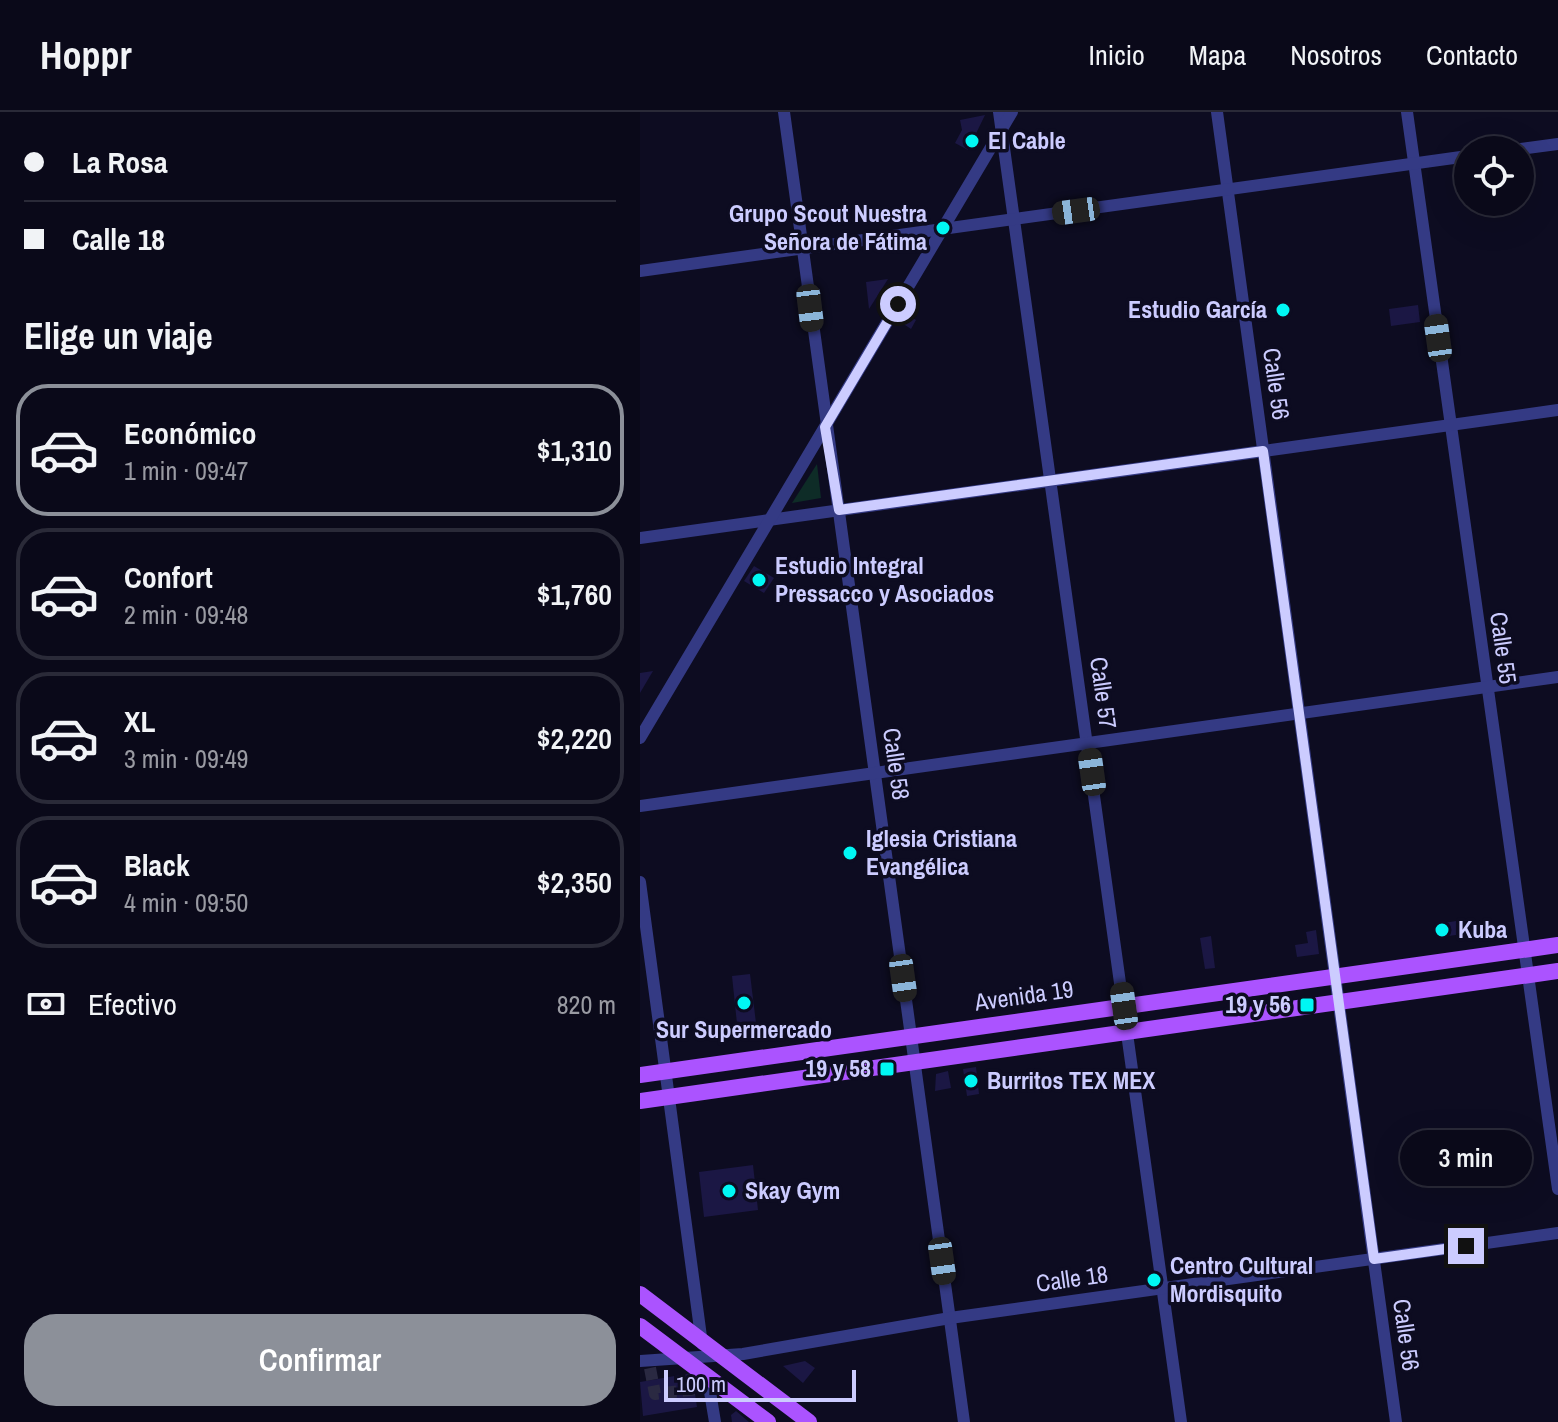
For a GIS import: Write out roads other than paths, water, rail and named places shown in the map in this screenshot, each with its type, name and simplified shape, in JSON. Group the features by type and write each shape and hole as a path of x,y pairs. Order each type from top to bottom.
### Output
{"main road":[{"name":"Avenida 19","path":"640,1075 1558,945"},
{"name":"Avenida 19","path":"640,1101 1558,971"},
{"path":"640,1294 709,1351 809,1422"},
{"path":"640,1326 683,1358 705,1384 768,1422"}],"street":[{"name":"Calle 58","path":"784,112 964,1422"},
{"name":"Calle 57","path":"999,112 1181,1422"},
{"path":"640,738 1012,112"},
{"name":"Calle 56","path":"1217,112 1396,1422"},
{"name":"Calle 55","path":"1407,112 1558,1189"},
{"path":"1534,147 1558,144"},
{"path":"640,271 1454,158"},
{"path":"640,538 1558,410"},
{"path":"640,806 1558,677"},
{"path":"640,882 669,1097 709,1351 705,1384 715,1422"},
{"name":"Calle 18","path":"646,1363 709,1351 1558,1233"}],"tunnel":[{"path":"650,1368 655,1394 699,1389"}],"place":[{"name":"El Cable","path":"972,141"},
{"name":"Grupo Scout Nuestra Señora de Fátima","path":"943,228"},
{"name":"Estudio García","path":"1283,310"},
{"name":"Estudio Integral Pressacco y Asociados","path":"759,580"},
{"name":"Iglesia Cristiana Evangélica","path":"850,853"},
{"name":"Kuba","path":"1442,930"},
{"name":"Sur Supermercado","path":"744,1003"},
{"name":"19 y 56","path":"1307,1005"},
{"name":"19 y 58","path":"887,1069"},
{"name":"Burritos TEX MEX","path":"971,1081"},
{"name":"Skay Gym","path":"729,1191"},
{"name":"Centro Cultural Mordisquito","path":"1154,1280"}]}
